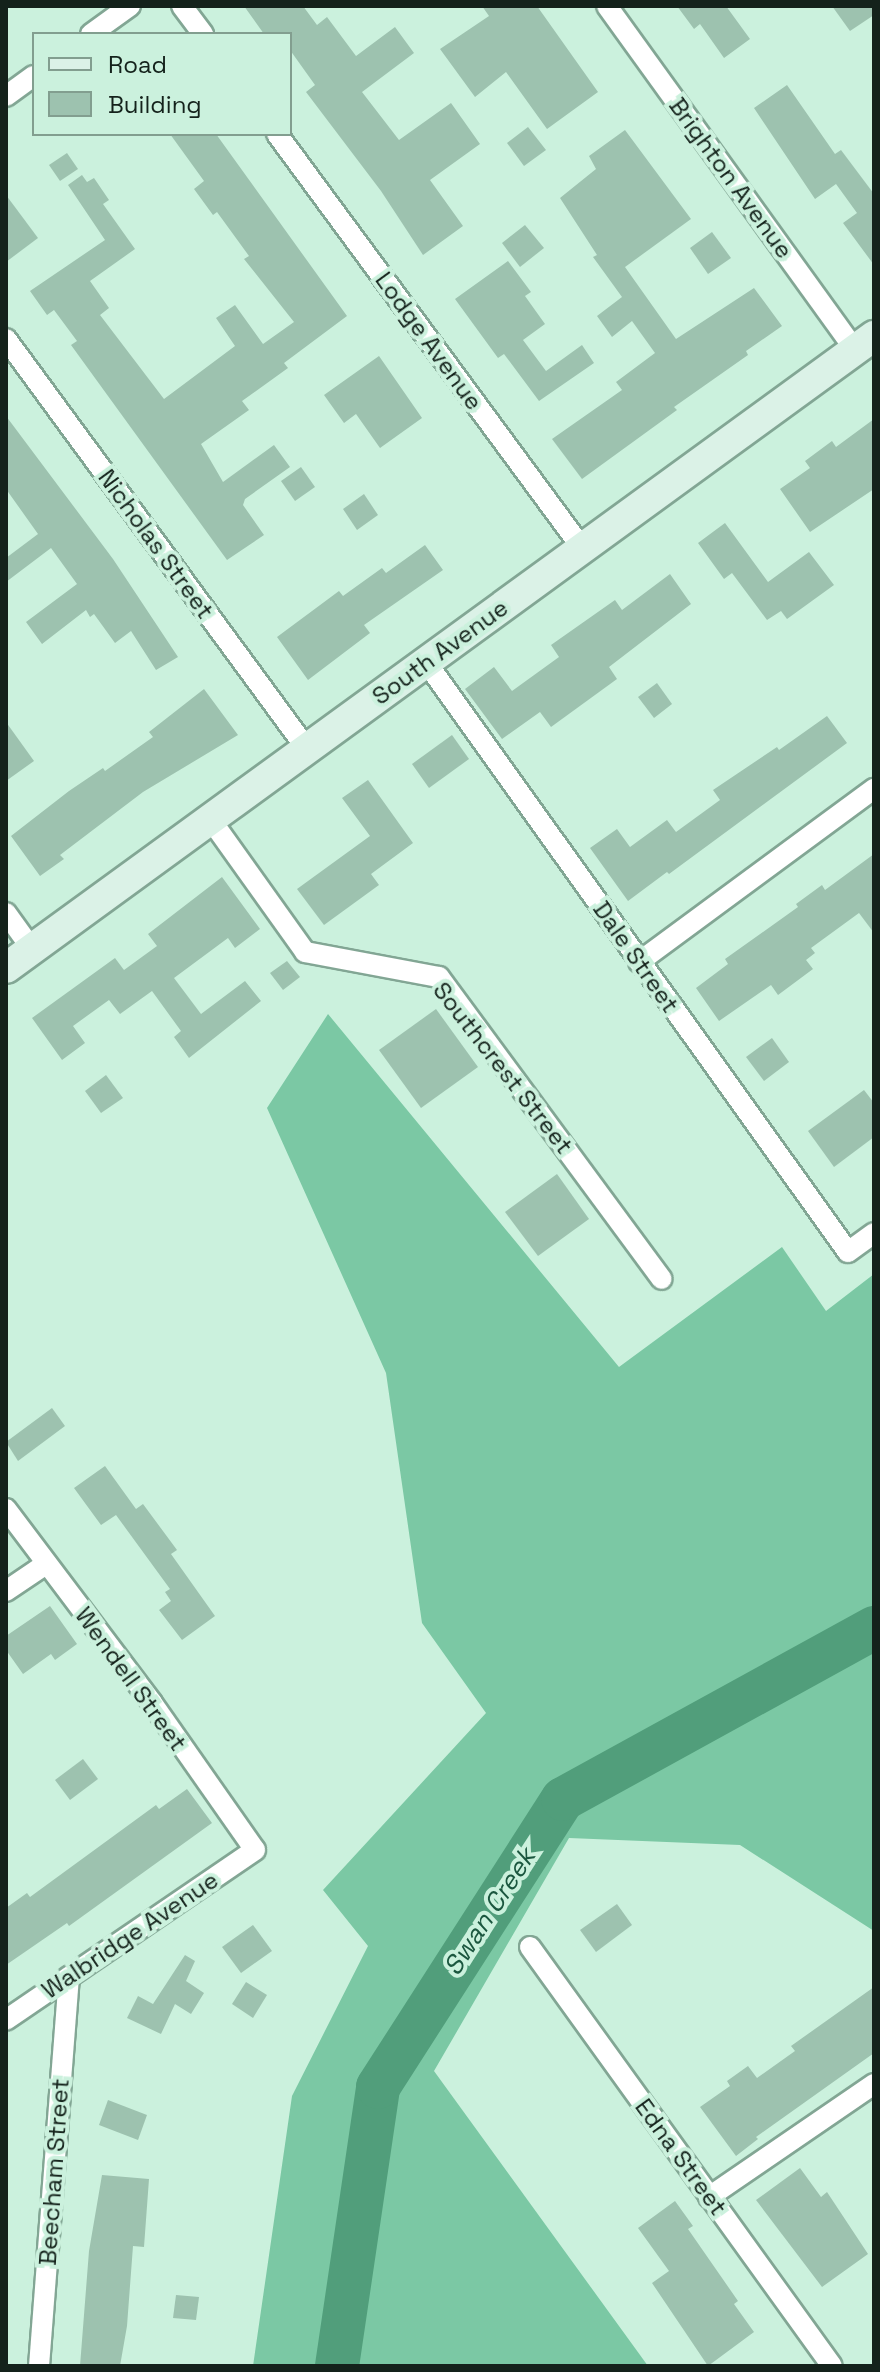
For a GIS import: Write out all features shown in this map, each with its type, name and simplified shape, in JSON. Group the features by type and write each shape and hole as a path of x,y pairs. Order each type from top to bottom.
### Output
{"street":[{"path":"94,32 130,6"},
{"path":"182,6 202,32"},
{"name":"Brighton Avenue","path":"607,6 865,343"},
{"path":"6,96 32,77"},
{"name":"Lodge Avenue","path":"278,136 582,548"},
{"name":"Nicholas Street","path":"6,339 307,749"},
{"name":"South Avenue","path":"6,968 865,343"},
{"name":"Dale Street","path":"426,662 848,1252 874,1233"},
{"path":"639,962 874,789"},
{"name":"Southcrest Street","path":"211,820 305,952 439,977 662,1279"},
{"path":"6,913 32,949"},
{"name":"Wendell Street","path":"6,1509 152,1703 255,1850"},
{"path":"6,1591 46,1564"},
{"name":"Walbridge Avenue","path":"6,2020 255,1850"},
{"name":"Edna Street","path":"530,1947 832,2366"},
{"name":"Beecham Street","path":"39,2366 69,1977"},
{"path":"709,2197 874,2084"}],"green space":[{"path":"328,1014 619,1367 782,1247 826,1311 874,1274 874,1931 740,1845 569,1838 434,2071 648,2366 253,2366 292,2096 368,1946 323,1890 486,1713 422,1623 386,1373 267,1108"}],"building":[{"path":"244,6 303,6 317,25 327,17 356,56 395,27 414,53 362,92 399,140 451,103 480,144 430,180 463,226 423,255 381,191 306,92 315,85 292,53 292,32 263,32"},
{"path":"482,6 537,6 598,92 547,129 506,72 475,97 440,49 489,16"},
{"path":"677,6 726,6 750,39 724,58 700,24 694,29"},
{"path":"832,6 874,6 874,15 850,31"},
{"path":"787,85 835,154 841,150 874,194 874,265 843,223 857,213 836,184 815,199 754,108"},
{"path":"528,127 546,150 524,166 507,143"},
{"path":"625,130 691,219 625,267 676,339 754,288 782,326 746,351 748,355 674,407 677,410 582,479 552,439 622,390 616,382 655,353 632,321 612,337 597,316 622,297 593,257 597,255 560,198 596,169 589,156"},
{"path":"171,136 217,136 347,316 284,363 288,368 242,401 249,410 201,444 223,482 274,445 290,467 245,499 243,505 264,535 227,560 71,345 77,341 54,310 47,315 30,291 105,240 68,185 82,175 87,182 94,178 109,200 103,204 135,249 90,281 109,308 100,315 164,399 235,346 216,318 235,305 263,344 294,322 244,259 249,256 217,212 213,215 194,189 204,181"},
{"path":"67,153 78,169 60,181 49,165"},
{"path":"6,195 38,238 6,262"},
{"path":"525,225 544,248 520,267 502,243"},
{"path":"712,232 731,258 708,274 690,248"},
{"path":"508,261 531,292 525,296 545,324 523,340 546,371 582,345 594,363 539,401 504,354 498,358 455,299"},
{"path":"379,356 422,418 380,448 356,414 344,423 324,395"},
{"path":"6,416 113,559 178,657 156,670 131,631 115,643 94,614 90,617 86,610 42,644 26,622 77,584 51,548 6,582 6,558 38,534 6,489"},
{"path":"874,419 874,489 810,532 780,489 810,468 805,461 832,441 836,447"},
{"path":"301,467 315,487 295,501 281,481"},
{"path":"364,494 378,515 357,530 343,509"},
{"path":"725,523 768,582 809,552 834,585 787,619 781,611 767,620 732,573 724,579 698,543"},
{"path":"425,545 443,570 364,625 370,633 308,680 277,637 339,591 343,596 382,568 386,573"},
{"path":"670,574 691,604 609,667 617,679 551,727 540,712 502,739 465,689 494,667 512,691 559,657 551,645 615,600 622,610"},
{"path":"657,683 672,704 654,718 638,697"},
{"path":"204,689 238,735 143,792 60,855 64,859 40,876 11,836 69,791 103,768 105,771 153,737 149,732"},
{"path":"827,716 847,743 628,901 590,848 617,829 630,847 667,820 676,832 720,800 713,790"},
{"path":"6,722 34,761 6,781"},
{"path":"452,735 469,759 429,788 412,764"},
{"path":"368,780 413,843 371,874 379,885 324,925 297,889 370,836 342,798"},
{"path":"874,854 874,933 859,913 811,948 815,953 806,960 813,969 778,995 771,985 719,1021 696,988 728,964 725,959 798,907 796,904 822,885 825,890"},
{"path":"222,877 260,929 235,948 228,938 174,978 201,1014 245,981 261,1001 189,1058 174,1037 181,1031 152,991 120,1014 109,1000 73,1026 85,1043 62,1060 32,1018 115,958 124,970 157,946 148,934"},
{"path":"287,961 300,977 283,990 270,973"},
{"path":"436,1009 478,1067 421,1108 379,1050"},
{"path":"772,1038 789,1062 764,1081 746,1057"},
{"path":"106,1075 123,1098 101,1113 85,1091"},
{"path":"864,1090 874,1103 874,1137 834,1167 808,1131"},
{"path":"557,1174 589,1219 538,1256 505,1212"},
{"path":"52,1408 65,1426 18,1461 6,1442"},
{"path":"105,1466 136,1509 143,1504 177,1550 171,1554 215,1616 182,1640 159,1610 171,1601 165,1592 170,1589 116,1515 101,1525 74,1488"},
{"path":"50,1606 77,1644 55,1660 51,1654 23,1674 6,1650 6,1636"},
{"path":"83,1759 98,1779 70,1800 55,1780"},
{"path":"187,1789 212,1823 69,1926 67,1923 6,1965 6,1908 27,1893 30,1897 156,1805 159,1809"},
{"path":"617,1904 632,1925 596,1952 580,1930"},
{"path":"253,1925 272,1951 241,1973 222,1947"},
{"path":"185,1955 195,1961 186,1981 204,1993 191,2014 175,2004 161,2034 127,2018 138,1996 153,2004"},
{"path":"246,1982 267,1995 253,2018 232,2004"},
{"path":"874,1987 874,2053 756,2137 758,2139 736,2156 700,2107 730,2086 727,2081 748,2066 757,2078 795,2051 791,2046"},
{"path":"108,2100 147,2115 138,2140 99,2125"},
{"path":"800,2168 821,2197 827,2192 868,2254 822,2287 756,2200"},
{"path":"102,2175 149,2179 144,2247 133,2246 127,2326 120,2366 80,2366 89,2251"},
{"path":"675,2201 693,2226 688,2229 738,2301 734,2304 754,2332 708,2366 652,2283 669,2271 638,2228"},
{"path":"176,2295 199,2297 196,2320 173,2318"}],"waterway":[{"name":"Swan Creek","path":"337,2366 378,2087 563,1799 874,1628"}]}
